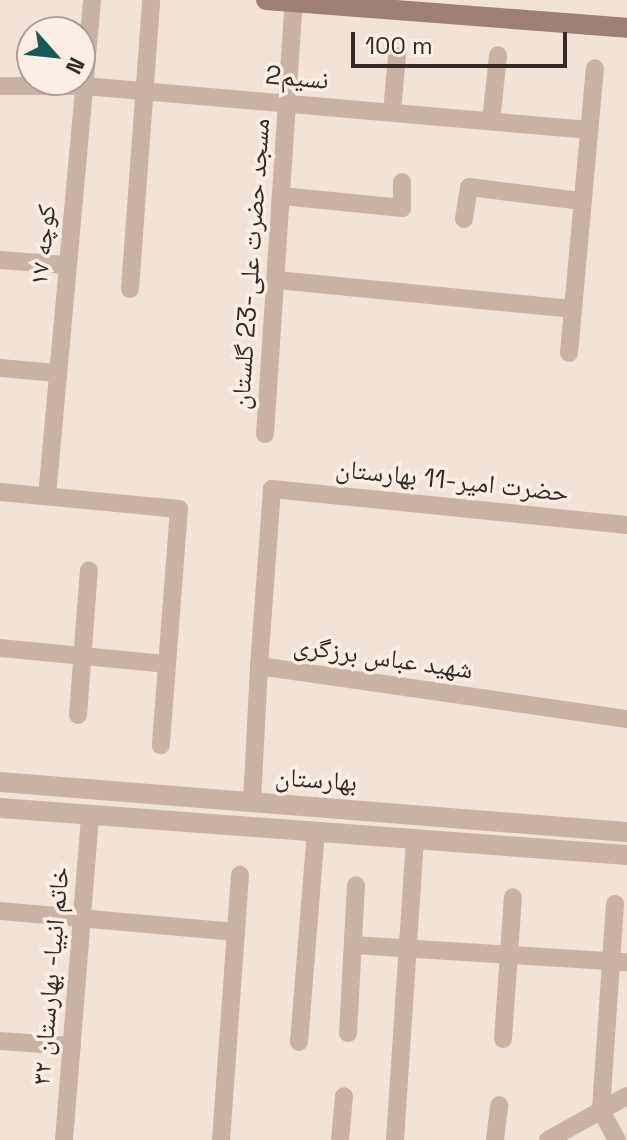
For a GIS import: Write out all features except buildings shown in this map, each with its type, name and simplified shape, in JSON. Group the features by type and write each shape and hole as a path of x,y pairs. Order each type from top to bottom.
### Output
{"main road":[{"path":"266,0 627,28"}],"street":[{"path":"130,289 151,0"},
{"name":"مسجد حضرت علی-23 گلستان","path":"265,434 294,2"},
{"path":"491,121 498,55"},
{"path":"392,112 397,56"},
{"path":"569,353 595,68"},
{"name":"نسیم2","path":"96,87 589,130"},
{"name":"کوچه ۱۷","path":"47,496 84,96"},
{"path":"282,196 402,208 402,182"},
{"path":"464,219 469,187 582,201"},
{"path":"0,260 66,265"},
{"path":"277,280 572,309"},
{"path":"0,368 57,373"},
{"name":"حضرت امیر-11 بهارستان","path":"272,489 627,525"},
{"name":"شهید عباس برزگری","path":"272,489 259,666 627,719"},
{"path":"0,492 179,509 161,745"},
{"path":"78,715 89,570"},
{"path":"0,648 167,664"},
{"path":"252,801 259,666"},
{"name":"بهارستان","path":"0,782 627,832"},
{"path":"90,815 92,789"},
{"name":"بهارستان","path":"0,808 627,855"},
{"path":"395,1140 417,814"},
{"name":"خاتم انبیا- بهارستان ۳۲","path":"64,1140 90,815"},
{"path":"299,1042 316,831"},
{"path":"221,1140 240,875"},
{"path":"348,1033 356,885"},
{"path":"503,1039 513,897"},
{"path":"615,904 619,961 601,1111 617,1140"},
{"path":"0,911 236,932"},
{"path":"353,945 619,961"},
{"path":"0,1041 72,1046"},
{"path":"340,1140 344,1096"},
{"path":"548,1140 627,1096"},
{"path":"495,1140 499,1105"}]}
